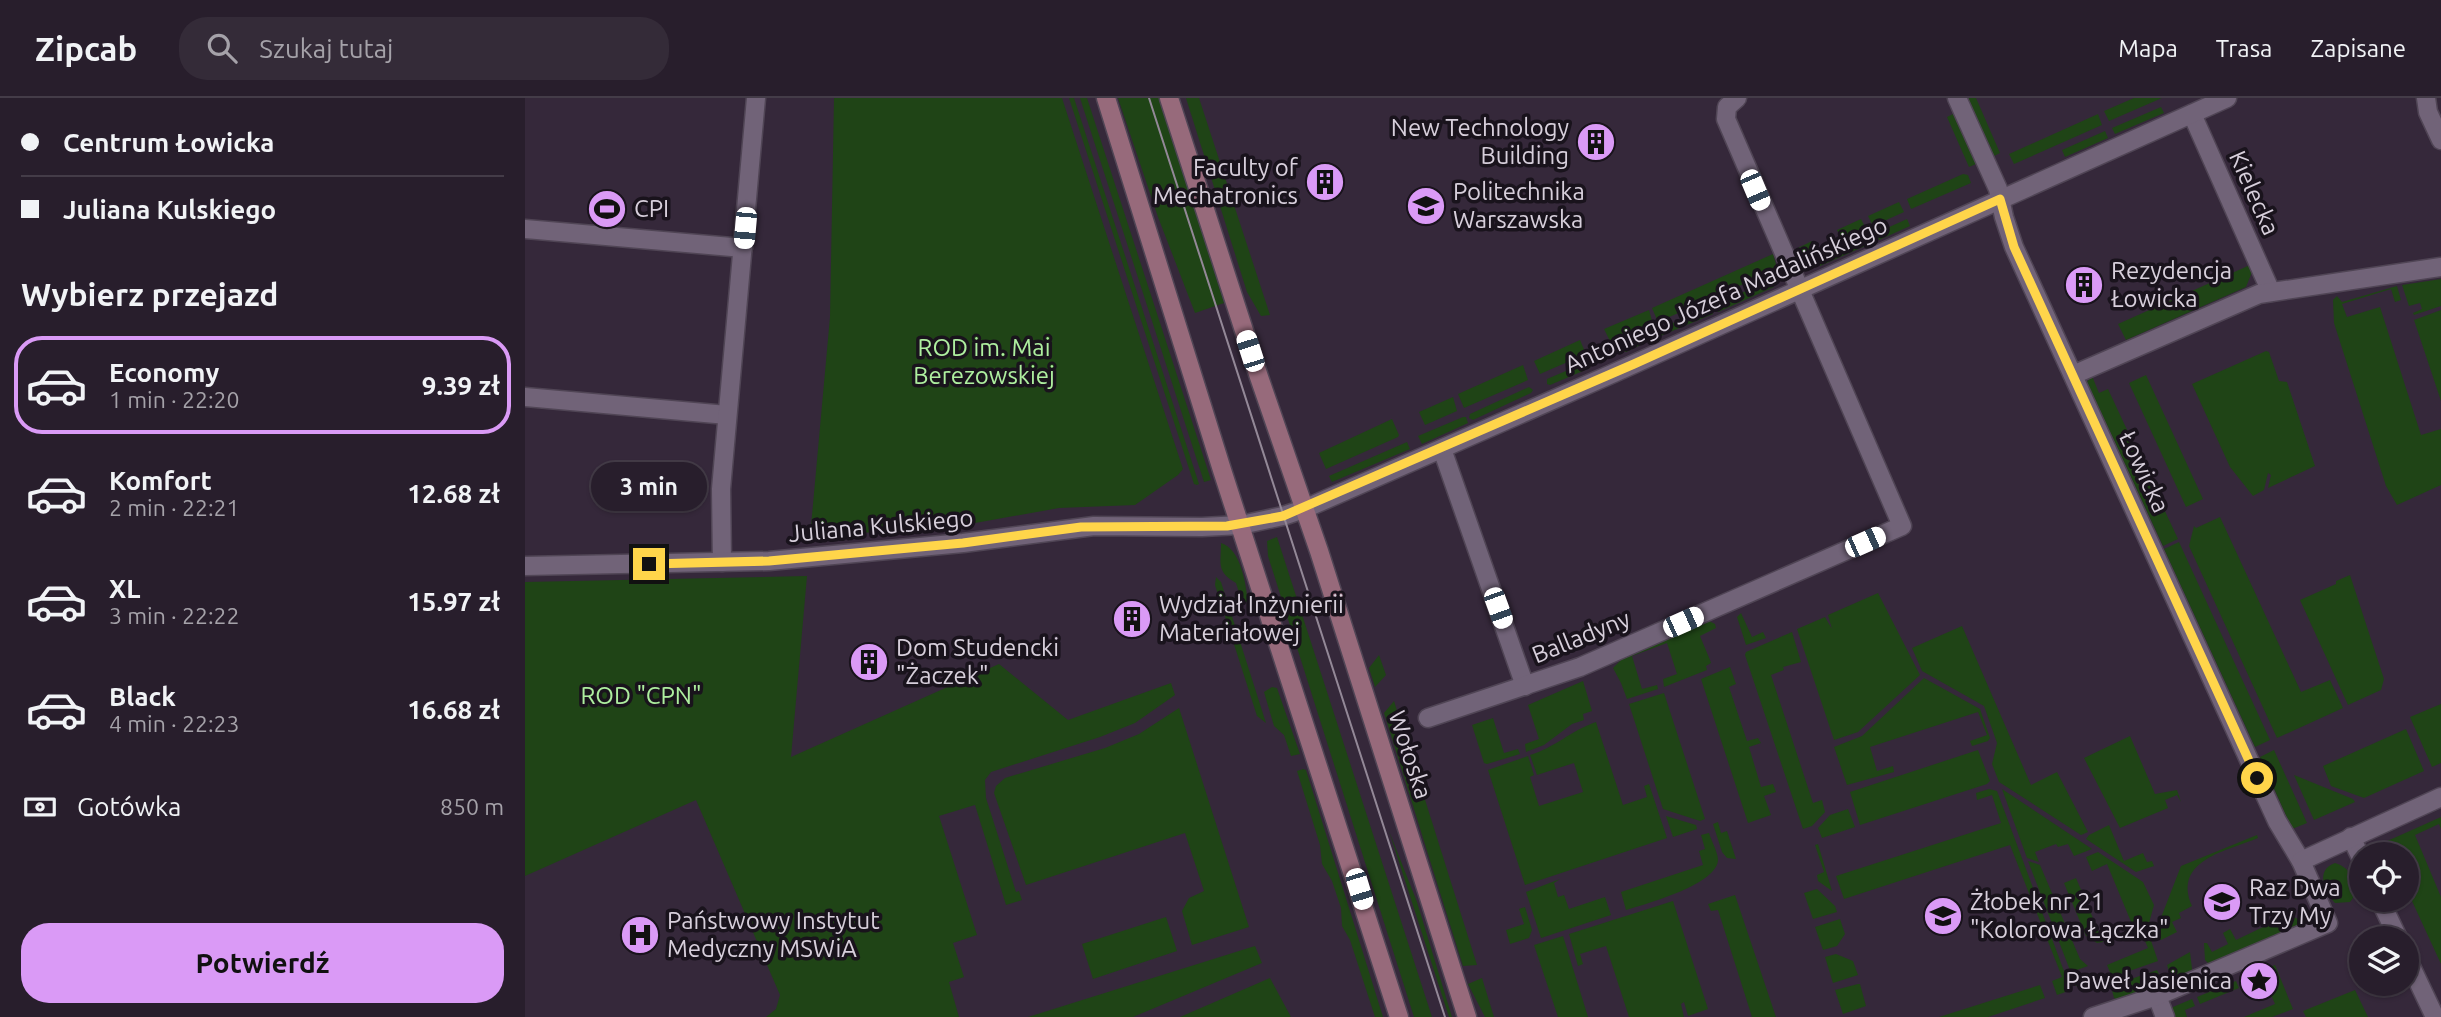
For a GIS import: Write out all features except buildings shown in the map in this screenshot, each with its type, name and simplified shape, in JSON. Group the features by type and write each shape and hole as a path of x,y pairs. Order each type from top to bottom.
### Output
{"main road":[{"path":"1106,98 1399,1017"},
{"name":"Wołoska","path":"1169,98 1467,1017"}],"street":[{"path":"722,562 720,506 756,98"},
{"path":"1737,98 1727,107 1726,119 1799,289"},
{"name":"Łowicka","path":"1957,98 1998,189 2014,247 2277,821 2301,861 2328,923 2157,996"},
{"name":"Antoniego Józefa Madalińskiego","path":"1241,525 1304,509 2000,199 2196,107 2227,98"},
{"path":"2426,98 2428,112 2441,140"},
{"name":"Kielecka","path":"2196,107 2271,292"},
{"path":"525,229 743,248"},
{"path":"2073,375 2259,294 2441,267"},
{"name":"Balladyny","path":"1428,718 1580,667 1902,526 1799,289"},
{"path":"525,397 727,415"},
{"path":"1442,449 1525,686"},
{"name":"Juliana Kulskiego","path":"525,566 769,561 913,548 1094,526 1241,525"},
{"path":"2301,861 2441,797"},
{"path":"2351,837 2353,842"},
{"path":"2419,983 2435,1017"},
{"path":"2092,1017 2157,996 2165,1017"}],"green space":[{"name":"ROD im. Mai Berezowskiej","path":"834,98 1062,98 1183,469 1178,475 1135,505 1059,508 964,525 810,537 830,317"},
{"path":"1069,98 1074,98 1199,484 1197,485 1194,484"},
{"path":"1080,98 1087,98 1211,480 1204,482"},
{"path":"1118,98 1160,98 1224,303 1195,313 1158,217"},
{"path":"1186,98 1199,98 1270,315 1261,316 1247,292"},
{"path":"1968,98 1976,98 2000,153 1994,156"},
{"path":"2134,98 2162,98 2109,121 2104,111"},
{"path":"2161,107 2164,113 2115,134 2112,128"},
{"path":"1953,114 1976,164 1969,167 1947,117"},
{"path":"2098,114 2102,125 2014,164 2009,154"},
{"path":"2105,131 2108,138 2065,157 2062,150"},
{"path":"1963,174 1968,175 1971,183 1911,209 1907,199"},
{"path":"1899,202 1904,212 1873,226 1868,216"},
{"path":"1861,219 1866,229 1842,240 1837,230"},
{"path":"1907,219 1910,226 1879,240 1876,233"},
{"path":"1869,236 1872,243 1820,266 1820,258"},
{"path":"1812,241 1817,251 1799,259 1796,249"},
{"path":"1773,254 1776,264 1773,271 1658,322 1652,308"},
{"path":"2250,265 2252,272 2246,287 2126,340 2118,324"},
{"path":"2441,279 2441,306 2414,315 2413,313 2422,309 2420,303 2409,306 2402,285"},
{"path":"1770,280 1774,287 1718,312 1715,306 1717,304"},
{"path":"2397,286 2401,300 2395,302 2391,289 2342,304 2347,317 2380,307 2421,435 2441,429 2441,485 2397,505 2386,486 2334,323 2333,300 2337,296 2342,302"},
{"path":"1709,307 1713,308 1713,314 1655,336 1655,331"},
{"path":"1649,310 1653,324 1611,343 1604,329"},
{"path":"2441,310 2441,401 2414,320"},
{"path":"1648,334 1652,335 1651,340 1626,352 1622,350 1623,346"},
{"path":"1580,340 1586,354 1540,374 1534,361"},
{"path":"2269,352 2279,381 2287,382 2315,466 2268,488 2271,475 2268,473 2264,490 2253,496 2230,467 2192,384"},
{"path":"1587,362 1591,364 1590,368 1547,384 1547,379"},
{"path":"1523,365 1528,380 1464,408 1458,394"},
{"path":"2146,375 2203,499 2186,507 2129,383"},
{"path":"2092,376 2099,393 2108,389 2178,539 2163,546 2087,382"},
{"path":"1529,387 1533,390 1531,393 1473,420 1469,418 1470,414"},
{"path":"1453,397 1457,411 1425,425 1419,412"},
{"path":"1466,417 1468,423 1422,444 1418,436"},
{"path":"1392,419 1398,437 1326,469 1319,453"},
{"path":"1407,442 1410,449 1332,482 1329,476"},
{"path":"2220,517 2301,692 2330,680 2343,708 2277,738 2189,546 2194,526 2196,528"},
{"path":"1277,537 1432,1017 1414,1017 1268,556 1267,541"},
{"path":"2179,542 2270,740 2255,747 2164,549"},
{"path":"1221,543 1233,552 1238,560 1248,603 1241,599 1236,583 1222,571"},
{"path":"2350,575 2384,679 2381,690 2348,705 2300,600"},
{"name":"ROD \"CPN\"","path":"807,576 791,757 999,664 1068,720 1171,683 1175,695 1135,723 991,772 985,780 986,798 1016,892 1019,891 1022,900 1006,905 975,805 939,816 977,935 953,943 964,977 949,982 959,1017 766,1017 776,1009 780,995 696,800 525,876 525,582"},
{"path":"1216,577 1221,582 1266,723 1257,716 1215,585"},
{"path":"1878,593 1920,675 1858,732 1834,740 1797,629 1825,617 1832,629 1828,615"},
{"path":"1741,613 1752,637 1763,632 1766,638 1746,645 1737,617"},
{"path":"1709,621 1715,624 1716,628 1700,636 1711,663 1706,666 1707,670 1664,687 1663,679 1677,674 1667,643 1632,656 1642,689 1657,685 1658,689 1627,699 1613,668 1621,660"},
{"path":"1962,626 2031,785 2057,772 2088,832 2081,835 1999,782 1992,764 1997,743 1984,706 1922,671 1912,648"},
{"path":"1792,632 1801,662 1783,667 1784,670 1771,675 1813,803 1822,800 1825,812 1812,826 1803,829 1745,655 1746,652"},
{"path":"1379,655 1386,675 1375,687 1369,668"},
{"path":"1730,667 1736,684 1729,687 1747,741 1758,738 1761,743 1749,747 1761,787 1773,784 1776,792 1764,796 1771,815 1748,823 1701,679"},
{"path":"1924,678 1980,709 1990,738 1988,741 1972,746 1970,741 1987,735 1978,712 1870,747 1877,771 1893,766 1894,772 1847,785 1834,747 1862,736"},
{"path":"1583,681 1592,711 1583,714 1584,720 1572,724 1544,745 1526,752 1525,744 1539,739 1528,705"},
{"path":"1272,687 1277,688 1300,754 1291,756 1284,735 1274,726 1264,692"},
{"path":"1664,693 1705,819 1700,821 1663,809 1629,704"},
{"path":"1394,701 1477,965 1463,966 1384,713"},
{"path":"2441,704 2441,763 2432,767 2410,717"},
{"path":"1179,708 1249,927 1192,945 1182,911 1189,898 1204,891 1185,833 1026,885 994,793 996,786 1005,778 1105,748 1139,734"},
{"path":"1493,718 1504,753 1518,749 1520,754 1487,764 1484,763 1472,725"},
{"path":"1596,722 1623,805 1647,797 1644,786 1649,784 1667,838 1525,885 1488,770 1528,756 1534,775 1530,777 1539,806 1583,792 1574,763 1537,775 1530,755"},
{"path":"2406,729 2424,771 2364,798 2331,786 2323,766"},
{"path":"2130,736 2155,794 2177,790 2181,802 2177,795 2165,800 2168,808 2120,828 2084,758"},
{"path":"1978,750 1990,781 1987,784 1860,825 1850,792"},
{"path":"2274,750 2307,823 2292,829 2260,757"},
{"path":"1306,770 1383,1017 1375,1017 1350,940 1342,926 1341,908 1332,881 1322,864 1320,845 1297,771"},
{"path":"2294,775 2353,799 2355,802 2314,820"},
{"path":"1989,789 1997,791 2071,990 2057,995 2052,981 2062,977 2010,845 1844,899 1836,876 2001,823 1992,795 1977,800 1976,793"},
{"path":"2002,789 2092,849 2074,856 2068,844 2058,847 2056,844 2035,852 2039,862 2027,858"},
{"path":"1848,809 1855,827 1822,838 1818,828 1830,815"},
{"path":"1666,816 1696,825 1697,829 1673,837"},
{"path":"2441,817 2441,829 2439,824 2415,835 2418,842 2385,842"},
{"path":"1718,822 1721,833 1727,831 1736,859 1727,858 1722,852 1713,824"},
{"path":"2109,825 2124,861 2143,853 2147,862 2152,861 2154,866 2136,872 2086,839"},
{"path":"1389,831 1417,902 1452,1017 1449,1017"},
{"path":"1709,833 1718,859 1715,868 1707,877 1680,892 1626,910 1621,892 1703,865 1699,851 1705,849 1701,835"},
{"path":"2257,835 2258,838 2218,853 2196,868 2190,878 2188,890 2192,906 2179,913 2181,918 2172,922 2177,932 2161,940 2157,938 2155,933 2181,866"},
{"path":"1818,844 1832,891 1818,881 1817,875 1824,872 1815,845"},
{"path":"2419,845 2441,897 2441,964 2417,912"},
{"path":"2098,852 2143,882 2154,905 2149,923 2134,929 2107,864 2092,871 2086,857"},
{"path":"2028,861 2040,865 2080,959 2088,966 2074,971 2080,987 2076,986"},
{"path":"2335,863 2349,872 2349,902 2335,903 2328,893 2323,876 2329,866"},
{"path":"2076,878 2103,942 2097,943 2086,936 2064,883"},
{"path":"1560,879 1554,883 1558,897 1564,895 1569,909 1605,897 1611,915 1541,938 1526,892"},
{"path":"1817,889 1835,906 1837,912 1813,919 1804,893"},
{"path":"1735,895 1776,1017 1752,1017 1718,910 1711,911 1708,904"},
{"path":"1673,901 1708,1009 1688,1016 1684,1002 1681,1004 1684,1017 1629,1017 1606,946 1580,954 1583,964 1578,966 1569,934"},
{"path":"1525,907 1532,930 1529,938 1510,944 1506,930 1524,924 1519,909"},
{"path":"2292,916 2298,919 2298,927 2209,964 2205,960 2204,943 2207,943 2212,952 2228,944 2223,933 2230,929 2236,940 2284,917"},
{"path":"1166,917 1177,951 1093,979 1082,944"},
{"path":"1840,919 1845,934 1837,946 1823,950 1815,927"},
{"path":"2148,932 2158,961 2112,977 2107,965 2148,948 2142,934"},
{"path":"1563,936 1588,1017 1558,1017 1534,945"},
{"path":"1255,946 1262,963 1133,1017 1028,1017"},
{"path":"2190,952 2190,973 2172,980 2167,965"},
{"path":"1836,954 1853,961 1858,975 1833,983 1825,957"},
{"path":"2275,965 2293,1009 2272,1017 2244,1017 2275,1004 2264,979 2244,986 2241,979"},
{"path":"2157,970 2163,983 2118,1000 2114,998 2111,986"},
{"path":"1270,978 1291,1017 1180,1017"},
{"path":"1482,978 1494,1017 1485,1017 1468,984"},
{"path":"2236,981 2239,988 2200,1004 2197,997"},
{"path":"1860,984 1866,1006 1843,1014 1835,990"},
{"path":"2040,985 2045,998 1988,1017 1939,1017"},
{"path":"2349,992 2349,996 2358,996 2368,1017 2306,1017 2303,1011"},
{"path":"2192,999 2195,1006 2185,1010 2187,1017 2173,1017 2173,1007"}],"tram line":[{"path":"1149,98 1445,1017"}],"place":[{"name":"New Technology Building","path":"1596,142"},
{"name":"Faculty of Mechatronics","path":"1325,182"},
{"name":"Politechnika Warszawska","path":"1426,206"},
{"name":"CPI","path":"607,209"},
{"name":"Rezydencja Łowicka","path":"2084,285"},
{"name":"Wydział Inżynierii Materiałowej","path":"1132,619"},
{"name":"Dom Studencki \"Żaczek\"","path":"869,662"},
{"name":"Raz Dwa Trzy My","path":"2222,902"},
{"name":"Żłobek nr 21 \"Kolorowa Łączka\"","path":"1943,916"},
{"name":"Państwowy Instytut Medyczny MSWiA","path":"640,935"},
{"name":"Paweł Jasienica","path":"2259,981"}],"route":[{"path":"649,564 769,561 963,543 1081,527 1227,526 1283,516 1442,449 2000,199 2014,247 2257,778"}]}
